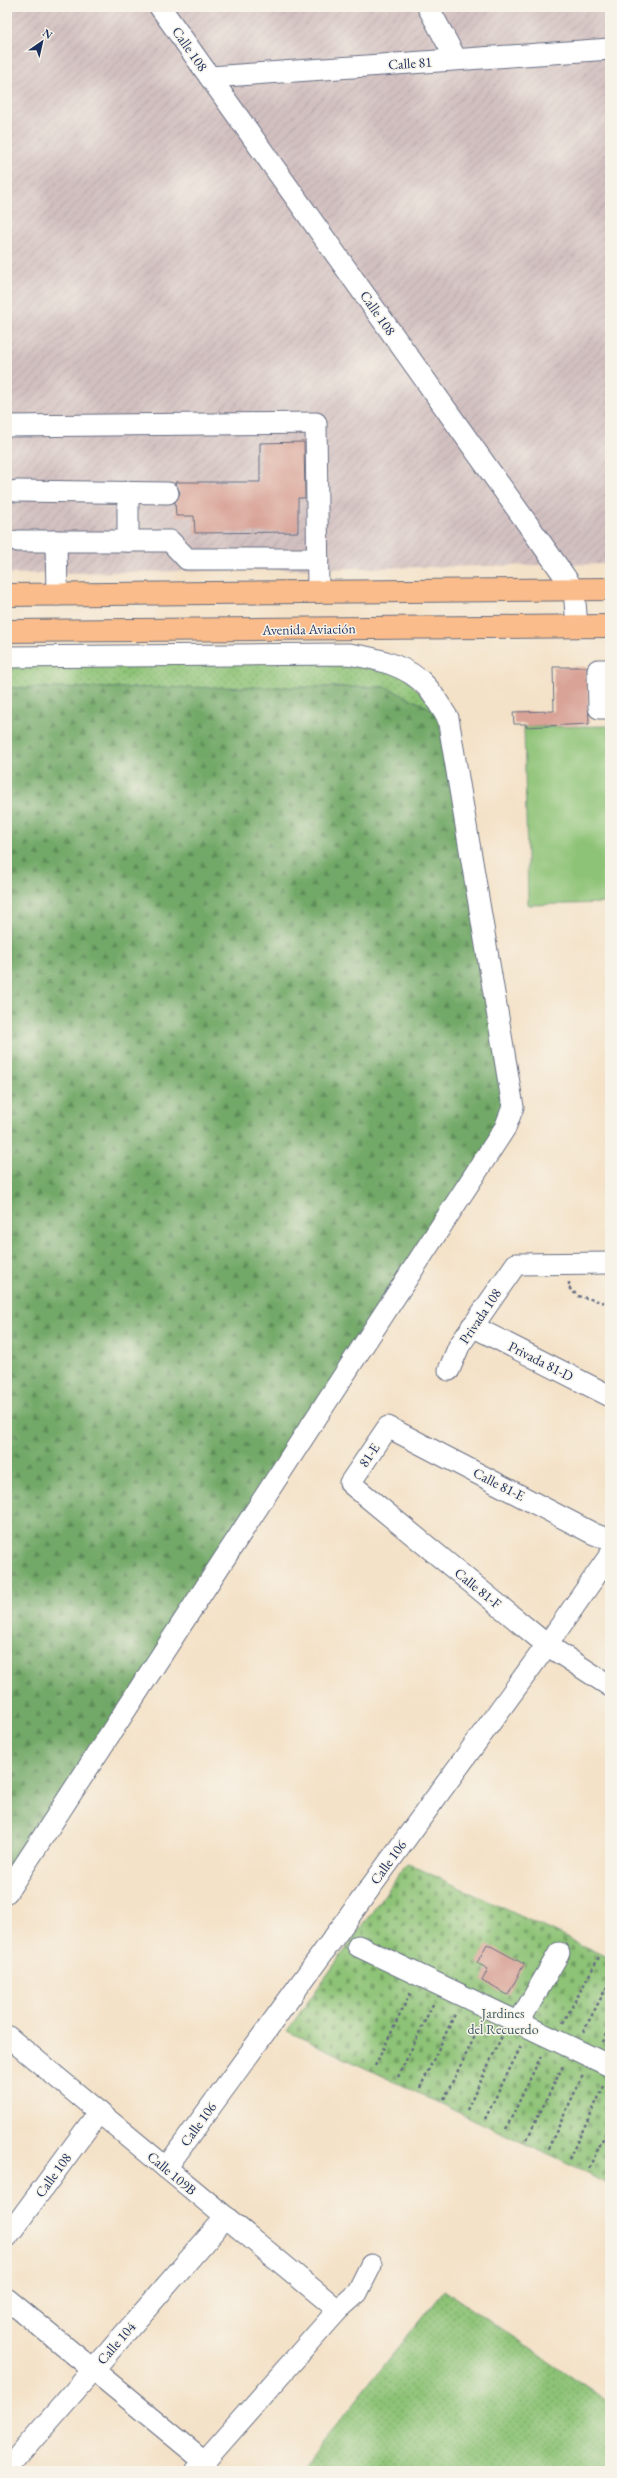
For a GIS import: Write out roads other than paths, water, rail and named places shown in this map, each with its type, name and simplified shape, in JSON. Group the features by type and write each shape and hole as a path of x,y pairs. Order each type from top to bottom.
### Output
{"main road":[{"path":"7,595 610,589"},
{"name":"Avenida Aviación","path":"7,631 610,626"}],"street":[{"name":"Calle 108","path":"160,7 574,590"},
{"path":"428,7 456,59"},
{"name":"Calle 81","path":"210,77 610,49"},
{"path":"7,426 316,423 318,592"},
{"path":"16,491 168,493"},
{"path":"128,492 128,541"},
{"path":"18,541 170,541 187,559 318,559"},
{"path":"56,541 57,595"},
{"path":"574,590 577,626"},
{"path":"7,657 348,654 376,658 402,669 426,686 448,718 514,1107 511,1117 501,1134 7,1892"},
{"path":"610,670 598,670 599,708 610,708"},
{"name":"Privada 108","path":"449,1370 459,1346 516,1264 610,1264"},
{"name":"Privada 81-D","path":"472,1326 610,1396"},
{"name":"81-E","path":"350,1483 388,1427"},
{"name":"Calle 81-E","path":"388,1427 598,1536 610,1540"},
{"name":"Calle 81-F","path":"350,1483 547,1645 610,1686"},
{"name":"Calle 106","path":"166,2168 547,1645 610,1555"},
{"path":"358,1946 516,2031 609,2073"},
{"path":"516,2031 559,1953"},
{"name":"Calle 109B","path":"7,2036 338,2310"},
{"name":"Calle 108","path":"7,2237 99,2112"},
{"name":"Calle 104","path":"7,2469 226,2217"},
{"path":"7,2299 93,2370 200,2466 338,2310 357,2293 371,2265"}],"park label":[{"name":"Jardines del Recuerdo","path":"503,2022"}]}
